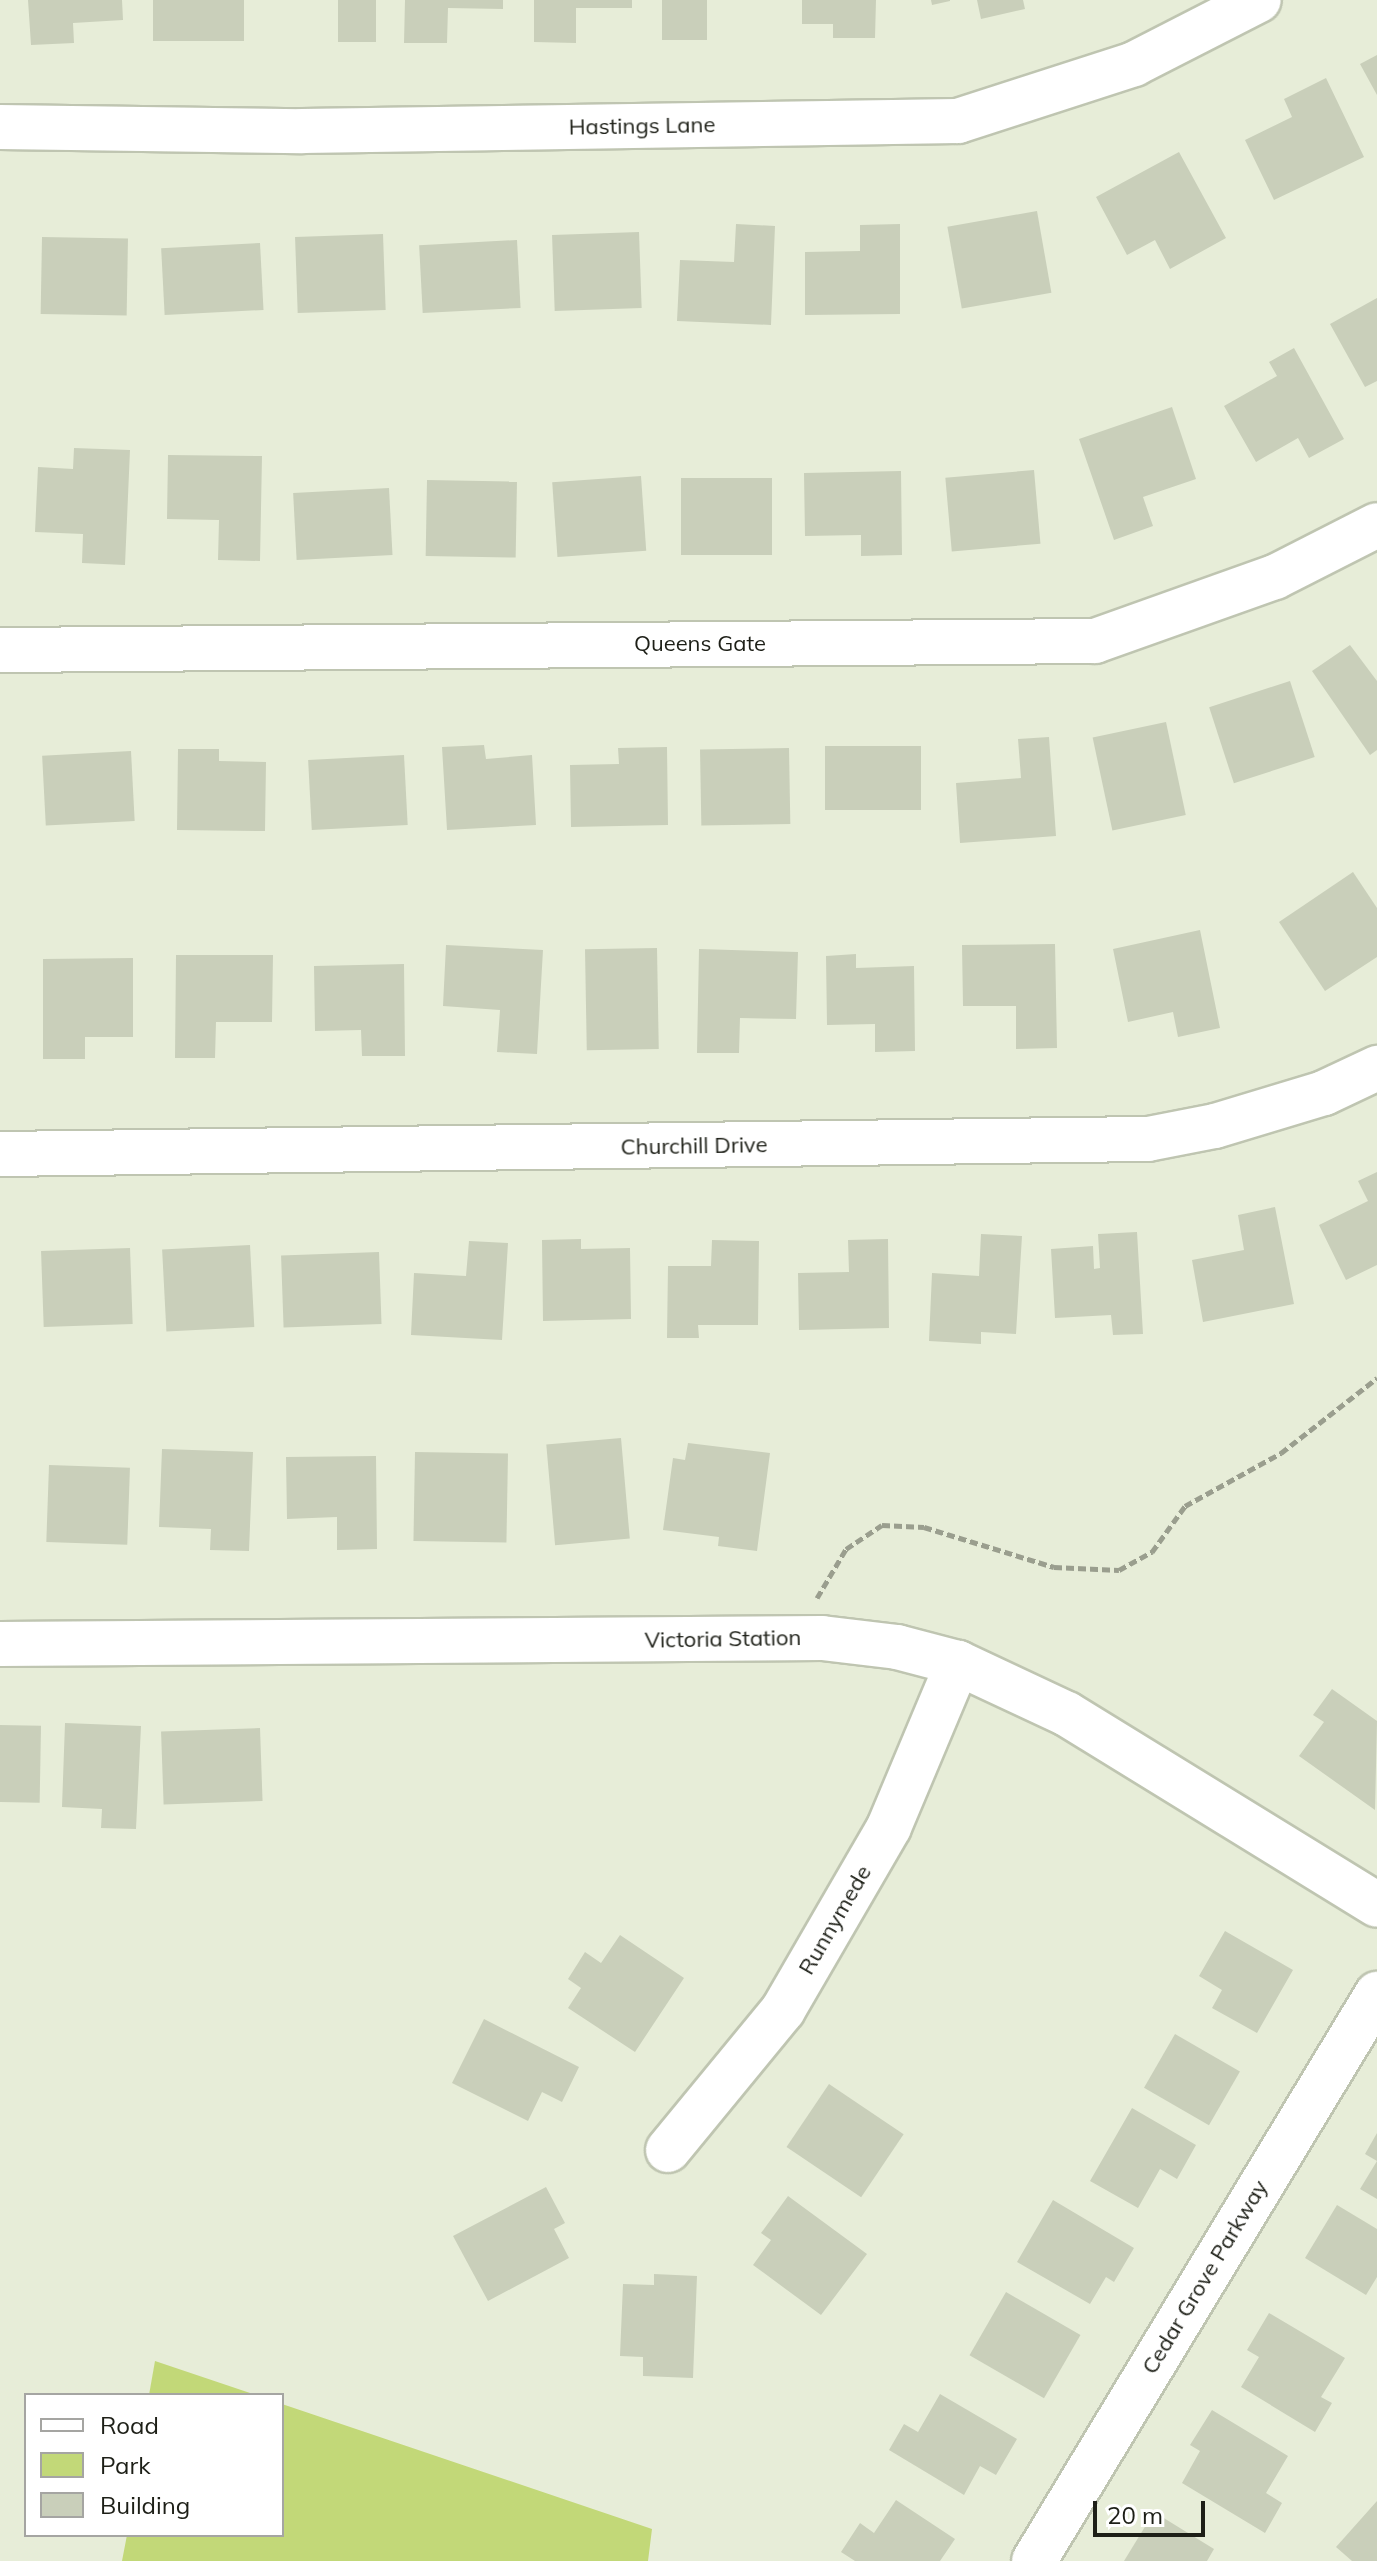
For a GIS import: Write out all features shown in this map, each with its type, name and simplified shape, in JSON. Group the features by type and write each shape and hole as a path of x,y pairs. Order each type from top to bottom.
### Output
{"street":[{"name":"Hastings Lane","path":"0,127 302,131 958,121 1134,64 1259,0"},
{"name":"Queens Gate","path":"0,650 1095,641 1275,577 1377,525"},
{"name":"Churchill Drive","path":"0,1154 1148,1139 1215,1126 1324,1093 1377,1068"},
{"name":"Victoria Station","path":"0,1644 810,1638 897,1647 958,1663 1067,1714 1377,1905"},
{"name":"Runnymede","path":"668,2150 783,2010 889,1827 958,1663"},
{"name":"Cedar Grove Parkway","path":"1034,2561 1377,1994"}],"path":[{"path":"810,1638 819,1588 846,1549 882,1525 924,1527 1054,1567 1119,1570 1152,1552 1185,1506 1281,1453 1377,1378"}],"green space":[{"path":"155,2361 250,2393 149,2393"},
{"path":"284,2405 652,2529 648,2561 122,2561 127,2537 284,2537"}],"building":[{"path":"28,0 122,0 123,20 73,23 74,43 31,45"},
{"path":"153,0 244,0 244,41 153,41"},
{"path":"338,0 376,0 376,42 338,42"},
{"path":"405,0 503,0 503,9 448,8 447,43 404,43"},
{"path":"534,0 632,0 632,8 576,8 576,43 534,42"},
{"path":"662,0 707,0 707,40 662,40"},
{"path":"802,0 876,0 875,38 833,38 833,24 802,24"},
{"path":"931,0 950,0 950,1 932,5"},
{"path":"977,0 1023,0 1025,9 981,19"},
{"path":"1377,55 1377,95 1360,64"},
{"path":"1326,78 1364,157 1274,200 1245,140 1292,117 1284,99"},
{"path":"1179,152 1226,238 1170,269 1155,240 1127,255 1096,197"},
{"path":"1037,211 1051,293 962,309 947,227"},
{"path":"736,224 775,226 771,325 677,321 680,260 734,262"},
{"path":"900,224 900,314 805,315 805,252 860,251 860,225"},
{"path":"639,232 642,308 555,311 552,235"},
{"path":"383,234 386,310 298,313 295,237"},
{"path":"42,237 128,239 127,315 41,314"},
{"path":"517,240 521,308 423,313 419,245"},
{"path":"260,243 264,310 165,315 161,248"},
{"path":"1377,298 1377,381 1365,387 1330,324"},
{"path":"1294,348 1344,439 1309,458 1298,438 1256,462 1224,406 1277,376 1269,362"},
{"path":"1172,407 1196,479 1143,497 1153,526 1114,540 1079,439"},
{"path":"74,448 130,450 125,565 82,563 83,534 35,532 38,467 73,469"},
{"path":"168,455 262,456 260,561 218,560 219,520 167,519"},
{"path":"1034,470 1040,544 952,551 945,478"},
{"path":"901,471 902,555 861,556 861,535 805,536 804,473"},
{"path":"641,476 646,551 557,557 552,482"},
{"path":"681,478 772,478 772,555 681,555"},
{"path":"427,480 517,482 516,558 426,556"},
{"path":"389,488 393,555 297,560 293,493"},
{"path":"1350,645 1377,681 1377,750 1370,755 1312,671"},
{"path":"1290,681 1315,757 1234,783 1209,707"},
{"path":"1166,722 1186,815 1112,831 1093,738"},
{"path":"1049,737 1056,836 960,843 956,783 1021,778 1018,739"},
{"path":"484,745 486,759 532,755 536,825 447,830 442,747"},
{"path":"825,746 921,746 921,810 825,810"},
{"path":"667,747 668,825 571,827 570,765 619,764 618,748"},
{"path":"789,748 790,824 701,826 700,750"},
{"path":"178,749 219,749 219,761 266,762 265,831 177,830"},
{"path":"131,751 135,821 46,826 42,756"},
{"path":"404,755 408,825 312,830 308,760"},
{"path":"1353,872 1377,908 1377,957 1325,991 1279,922"},
{"path":"1200,930 1220,1028 1178,1037 1173,1012 1128,1022 1113,949"},
{"path":"1055,944 1057,1048 1016,1049 1016,1006 963,1006 962,945"},
{"path":"446,945 543,950 537,1054 497,1052 500,1010 443,1006"},
{"path":"657,948 659,1049 587,1050 585,949"},
{"path":"699,949 798,952 796,1019 740,1018 739,1053 697,1053"},
{"path":"856,954 856,968 914,966 915,1051 875,1052 875,1024 827,1025 826,956"},
{"path":"176,955 273,955 272,1022 216,1022 215,1058 175,1058"},
{"path":"133,958 133,1037 85,1037 85,1059 43,1059 43,959"},
{"path":"404,964 405,1056 362,1056 361,1030 315,1031 314,966"},
{"path":"1377,1172 1377,1265 1346,1280 1319,1225 1368,1201 1358,1181"},
{"path":"1275,1207 1294,1304 1203,1322 1192,1260 1244,1250 1238,1215"},
{"path":"1137,1232 1143,1334 1113,1335 1111,1315 1055,1318 1051,1249 1093,1246 1094,1269 1100,1268 1098,1234"},
{"path":"981,1234 1022,1236 1016,1334 981,1332 981,1344 929,1341 932,1273 979,1276"},
{"path":"581,1239 581,1249 630,1248 631,1319 543,1321 542,1240"},
{"path":"888,1239 889,1328 799,1330 798,1273 849,1272 848,1240"},
{"path":"712,1240 759,1241 758,1325 698,1325 699,1338 667,1338 668,1266 711,1266"},
{"path":"469,1241 508,1243 502,1340 411,1335 414,1273 466,1276"},
{"path":"250,1245 254,1327 166,1331 162,1250"},
{"path":"130,1248 133,1324 44,1327 41,1251"},
{"path":"379,1252 382,1324 284,1327 281,1255"},
{"path":"621,1438 630,1539 555,1545 546,1445"},
{"path":"688,1443 770,1453 757,1551 718,1546 719,1537 663,1530 673,1458 685,1460"},
{"path":"162,1449 253,1452 249,1551 210,1550 211,1529 159,1527"},
{"path":"415,1452 508,1454 506,1543 413,1541"},
{"path":"376,1456 377,1549 337,1550 337,1517 287,1519 286,1457"},
{"path":"49,1465 130,1468 127,1545 46,1542"},
{"path":"1332,1689 1377,1721 1375,1810 1299,1756 1324,1722 1313,1715"},
{"path":"65,1723 141,1726 136,1829 101,1828 102,1809 62,1807"},
{"path":"0,1725 41,1726 40,1803 0,1802"},
{"path":"260,1728 263,1801 164,1804 161,1731"},
{"path":"1225,1931 1293,1970 1257,2033 1212,2008 1222,1990 1199,1976"},
{"path":"620,1935 684,1978 635,2052 568,2008 581,1988 568,1979 585,1952 601,1963"},
{"path":"484,2019 579,2067 562,2102 542,2092 528,2121 452,2083"},
{"path":"1175,2034 1240,2072 1209,2125 1144,2088"},
{"path":"829,2084 904,2134 861,2197 787,2147"},
{"path":"1132,2108 1196,2145 1177,2179 1160,2169 1138,2208 1090,2181"},
{"path":"1377,2133 1377,2161 1365,2154"},
{"path":"1377,2161 1377,2199 1360,2189"},
{"path":"546,2187 565,2223 554,2229 569,2258 488,2301 453,2236"},
{"path":"788,2196 867,2254 821,2315 753,2265 771,2240 761,2233"},
{"path":"1053,2200 1134,2248 1114,2282 1106,2277 1090,2304 1017,2262"},
{"path":"1337,2205 1377,2229 1377,2277 1366,2295 1305,2258"},
{"path":"654,2274 697,2276 693,2378 643,2376 643,2357 620,2356 623,2284 654,2285"},
{"path":"1006,2292 1080,2335 1044,2398 970,2355"},
{"path":"1269,2313 1345,2358 1321,2397 1332,2403 1315,2432 1241,2387 1259,2357 1247,2350"},
{"path":"940,2394 1017,2439 996,2475 980,2466 964,2495 889,2450 904,2424 918,2432"},
{"path":"1212,2410 1288,2456 1266,2493 1282,2503 1265,2533 1182,2483 1200,2451 1190,2445"},
{"path":"896,2500 955,2539 940,2561 855,2561 841,2552 860,2523 874,2533"},
{"path":"1377,2501 1377,2561 1352,2561 1336,2547"},
{"path":"1154,2512 1214,2549 1207,2561 1124,2561"}]}
